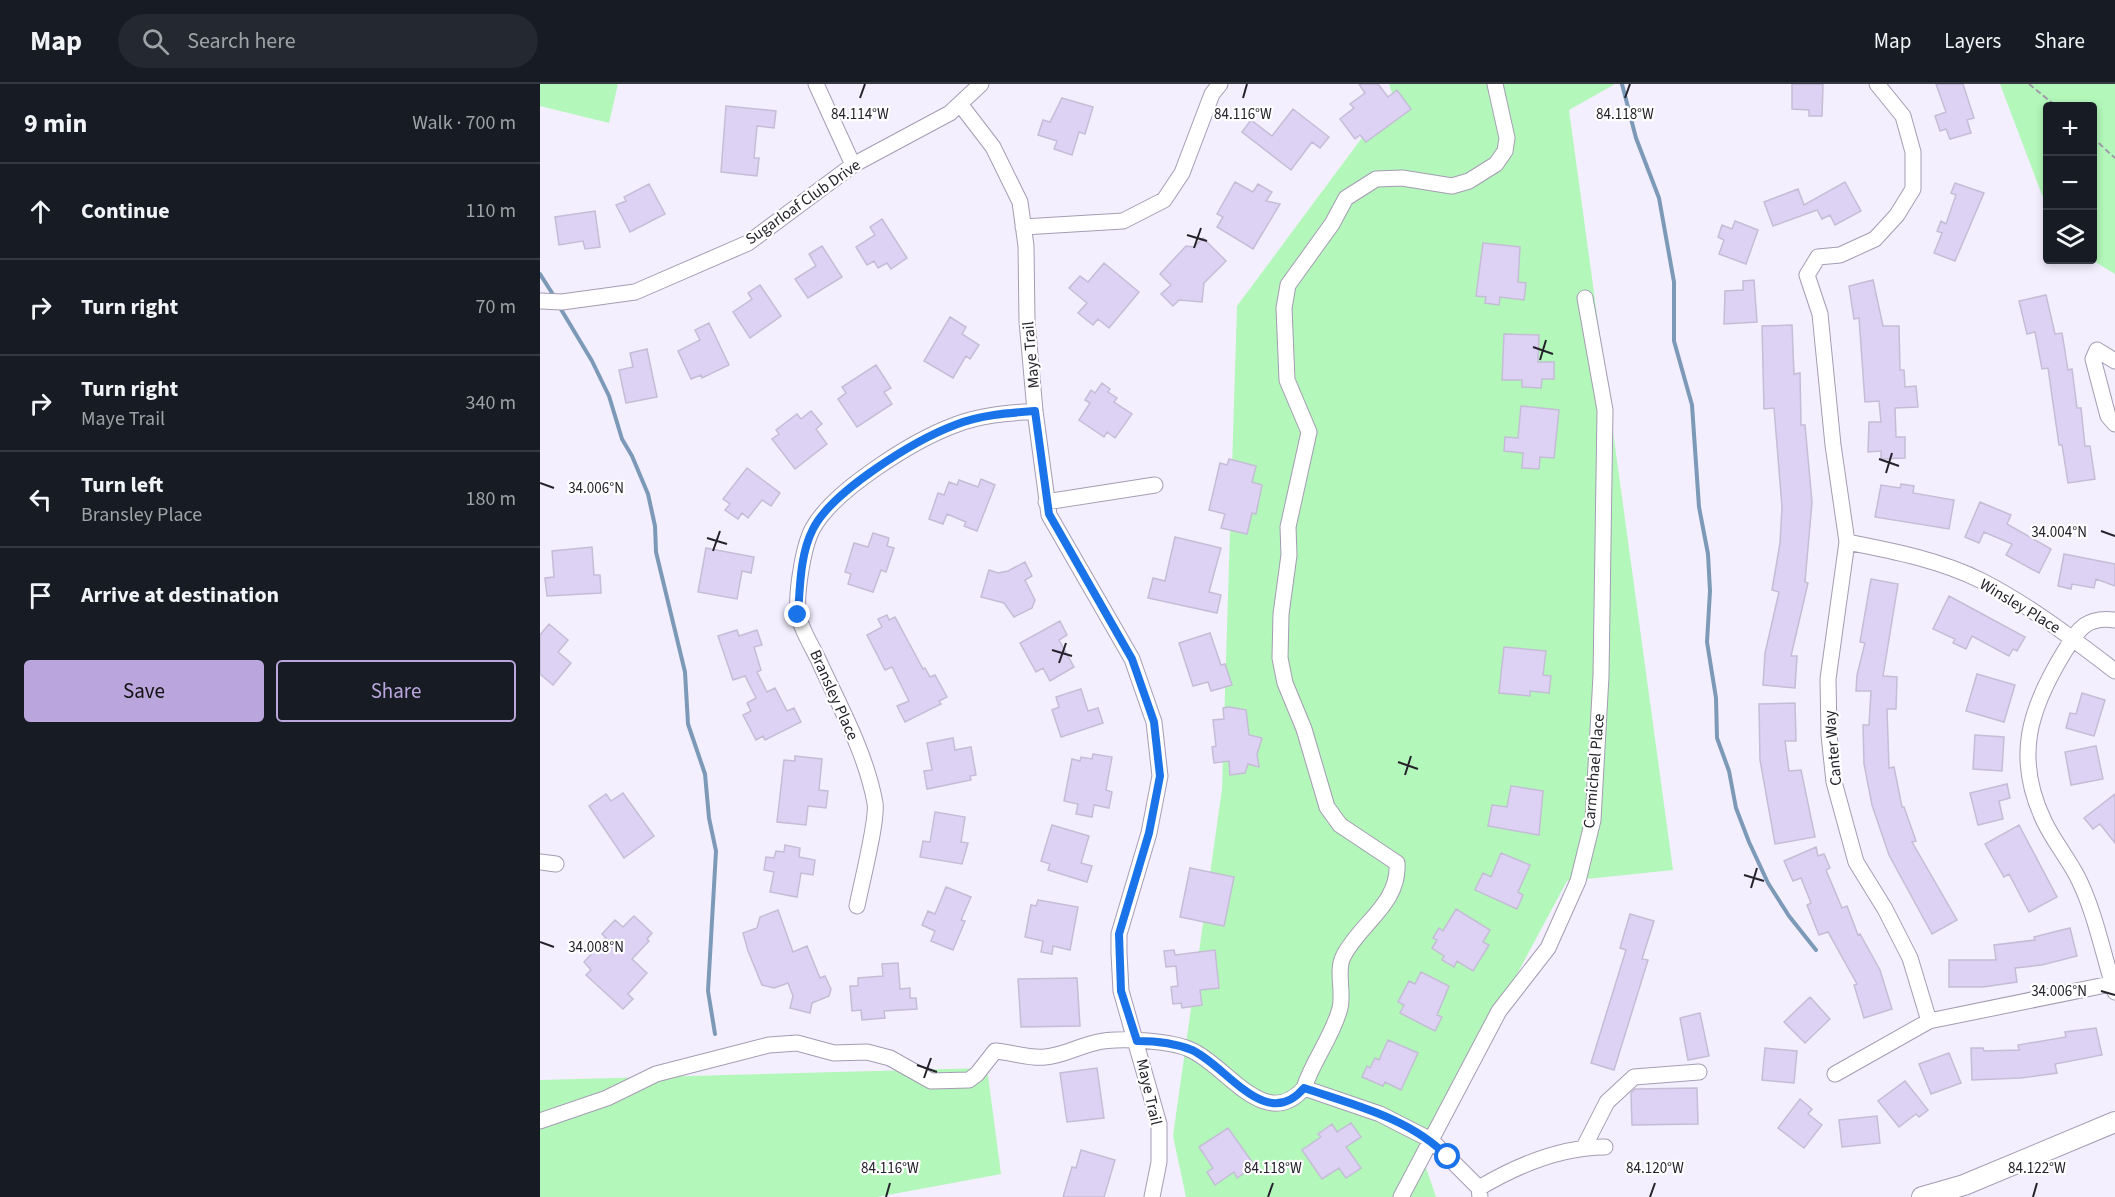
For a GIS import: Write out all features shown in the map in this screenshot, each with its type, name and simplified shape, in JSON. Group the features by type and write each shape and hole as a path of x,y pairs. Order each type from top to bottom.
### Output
{"main road":[{"path":"1922,1197 1964,1185 2115,1122"}],"street":[{"path":"816,84 853,165"},
{"name":"Sugarloaf Club Drive","path":"540,301 562,302 635,292 748,243 853,165 950,113 981,84"},
{"path":"1023,227 1123,221 1164,201 1182,173 1212,94 1220,84"},
{"path":"540,1121 607,1098 656,1074 769,1045 797,1043 834,1053 867,1052 890,1058 931,1081 969,1080 977,1074 995,1051 1044,1058 1095,1042 1159,1041 1193,1051 1260,1101 1274,1105 1296,1098 1304,1088 1339,1010 1343,995 1342,958 1387,900 1398,879 1397,863 1340,825 1328,807 1282,666 1281,614 1289,555 1288,527 1309,432 1287,380 1284,308 1288,285 1332,224 1346,198 1376,179 1402,178 1452,186 1469,181 1496,164 1505,151 1507,138 1495,84"},
{"name":"Canter Way","path":"1877,84 1903,116 1913,152 1913,189 1897,215 1875,239 1840,255 1818,257 1807,275 1820,314 1835,457 1847,542 1828,679 1829,735 1834,782 1856,862 1885,909 1910,958 1929,1021"},
{"name":"Maye Trail","path":"960,104 993,147 1008,172 1020,202 1035,411 1049,514 1132,659 1154,722 1160,776 1149,833 1119,934 1121,991 1159,1124 1159,1162 1152,1197"},
{"name":"Carmichael Place","path":"1401,1197 1499,1011 1548,948 1578,881 1593,820 1601,676 1605,410 1585,298"},
{"path":"2115,361 2097,350 2092,359 2108,416 2115,424"},
{"name":"Bransley Place","path":"857,906 876,806 869,777 851,732 798,615 806,545 813,527 841,495 882,464 955,425 1002,413 1035,411"},
{"path":"1047,502 1155,485"},
{"name":"Winsley Place","path":"1847,542 1912,555 1982,581 2073,639 2115,671"},
{"path":"1835,1074 1929,1021 2114,986 2077,875 2044,821 2032,788 2028,734 2044,685 2082,626 2099,618 2115,620"},
{"path":"540,862 556,864"},
{"path":"1584,1147 1608,1102 1634,1077 1699,1072"},
{"path":"1304,1088 1380,1114 1431,1140 1479,1193 1509,1171 1584,1147 1605,1147"}],"path":[{"path":"2029,84 2051,102"},
{"path":"2097,142 2115,158"}],"green space":[{"path":"540,84 618,84 609,123 540,106"},
{"path":"1389,84 1615,84 1569,110 1673,870 1567,881 1421,1153 1436,1197 1186,1197 1173,1136 1222,789 1237,306 1393,96"},
{"path":"2000,84 2115,84 2115,274 2097,263 2097,102 2043,102 2043,197"},
{"path":"987,1068 1001,1174 877,1197 540,1197 540,1080"}],"building":[{"path":"1359,84 1378,84 1388,97 1397,90 1411,109 1366,142 1360,135 1355,139 1340,119 1354,108 1350,104 1365,93"},
{"path":"1792,84 1823,84 1822,116 1809,116 1809,110 1792,109"},
{"path":"1936,84 1963,84 1974,118 1967,120 1971,133 1950,139 1946,129 1940,131 1935,116 1946,112"},
{"path":"1062,98 1093,107 1085,134 1079,132 1072,155 1054,149 1057,141 1038,135 1043,120 1050,122"},
{"path":"726,106 776,111 774,128 757,126 754,158 759,158 757,176 721,172"},
{"path":"1293,109 1329,137 1320,148 1312,142 1291,170 1242,132 1251,120 1272,136"},
{"path":"1235,182 1253,192 1258,184 1272,192 1266,201 1280,204 1253,249 1217,227 1223,217 1217,214"},
{"path":"1845,182 1861,211 1835,225 1830,215 1822,219 1817,210 1773,226 1764,202 1798,189 1804,205"},
{"path":"1955,183 1984,193 1955,261 1934,253 1942,233 1937,231 1941,221 1946,224 1956,195 1951,193"},
{"path":"649,184 665,214 630,232 616,205 626,201 624,197"},
{"path":"595,211 600,247 585,249 583,241 559,245 555,217"},
{"path":"882,219 907,258 891,269 887,263 878,268 874,261 867,265 856,247 875,235 870,227"},
{"path":"1735,221 1758,230 1746,264 1719,254 1724,240 1718,237 1722,225 1732,229"},
{"path":"1203,238 1226,261 1204,283 1202,302 1179,300 1173,306 1161,294 1171,285 1160,274 1186,246 1194,247"},
{"path":"1483,243 1520,247 1518,282 1526,283 1524,300 1500,297 1499,305 1485,303 1486,297 1476,296"},
{"path":"822,246 842,277 808,298 795,279 816,266 809,254"},
{"path":"1104,263 1139,292 1109,328 1098,319 1093,325 1078,313 1087,303 1069,288 1080,276 1088,282"},
{"path":"1754,280 1757,322 1724,324 1725,291 1743,290 1743,281"},
{"path":"1873,280 1883,326 1899,326 1900,370 1904,370 1905,387 1916,386 1918,407 1895,408 1896,437 1905,437 1905,458 1881,459 1881,451 1868,452 1869,422 1881,422 1879,401 1865,402 1859,318 1854,319 1849,286"},
{"path":"760,285 781,316 750,338 733,312 752,299 748,293"},
{"path":"2046,295 2055,334 2062,333 2068,370 2072,369 2077,408 2081,408 2085,446 2090,446 2095,479 2068,483 2062,445 2059,445 2048,368 2042,369 2035,332 2027,334 2019,301"},
{"path":"950,317 966,327 962,334 979,345 970,359 966,356 953,378 924,361"},
{"path":"709,323 729,365 702,378 701,375 691,379 678,351 700,340 695,330"},
{"path":"1792,325 1794,374 1800,373 1801,425 1805,425 1812,502 1805,582 1808,583 1791,656 1797,656 1795,688 1763,685 1765,653 1779,592 1772,590 1780,543 1782,507 1774,408 1764,409 1762,326"},
{"path":"1504,334 1539,335 1538,362 1554,362 1554,379 1542,379 1541,388 1522,387 1522,380 1502,380"},
{"path":"647,349 657,397 626,403 619,370 633,367 630,353"},
{"path":"876,365 891,388 884,392 892,404 857,427 838,399 846,393 842,387"},
{"path":"1102,383 1110,389 1108,392 1117,398 1114,402 1132,414 1115,438 1107,432 1104,437 1079,420 1090,403 1085,400 1091,390 1095,393"},
{"path":"1521,406 1559,410 1554,458 1540,457 1539,469 1522,468 1523,453 1504,451 1505,437 1518,438"},
{"path":"811,411 822,424 816,429 827,444 795,469 772,439 779,434 776,430 797,414 801,419"},
{"path":"1229,459 1256,466 1252,482 1262,485 1256,514 1252,513 1247,534 1221,528 1225,514 1209,510 1220,463 1227,465"},
{"path":"747,468 780,493 771,506 762,500 748,518 742,513 738,519 725,510 730,504 723,499"},
{"path":"981,479 995,485 977,531 964,526 966,522 947,514 943,524 929,519 938,493 944,495 949,482 957,485 959,480 978,487"},
{"path":"1901,484 1914,486 1913,493 1954,500 1949,529 1875,517 1881,485 1900,488"},
{"path":"1980,502 2011,515 2007,524 2051,549 2039,573 2006,555 2012,544 1984,532 1979,543 1965,537"},
{"path":"873,533 889,538 887,546 894,548 886,572 881,570 873,592 848,584 851,574 845,572 854,543 868,547"},
{"path":"1175,537 1221,548 1209,592 1221,595 1217,613 1148,598 1153,578 1165,581"},
{"path":"592,547 594,575 600,575 601,593 547,596 545,578 554,577 552,551"},
{"path":"706,548 754,557 751,573 742,571 737,599 698,592"},
{"path":"2064,554 2115,564 2115,586 2096,579 2094,588 2072,584 2071,589 2058,586"},
{"path":"1025,562 1032,576 1025,580 1035,600 1032,608 1014,617 1004,603 981,597 989,570 998,573 1008,571"},
{"path":"1871,579 1898,584 1883,676 1897,677 1896,709 1887,709 1889,768 1894,767 1902,807 1904,807 1916,841 1912,842 1957,920 1932,934 1889,855 1872,805 1864,764 1863,725 1869,725 1871,691 1856,691 1857,675 1865,643 1860,642"},
{"path":"1949,596 2025,637 2017,651 2013,649 2009,656 1972,636 1966,649 1953,643 1955,639 1933,629"},
{"path":"887,615 889,620 895,617 923,669 925,668 930,677 935,675 947,697 939,701 941,704 905,722 897,706 909,701 892,667 885,670 867,635 882,627 878,619"},
{"path":"1060,621 1067,635 1059,640 1074,667 1050,681 1043,668 1036,672 1020,643"},
{"path":"549,624 568,640 558,652 571,663 553,685 540,674 540,635"},
{"path":"737,630 739,636 757,630 762,645 754,647 761,670 757,672 767,692 775,688 787,711 794,708 801,722 765,740 763,736 756,740 743,715 751,711 747,703 756,698 745,676 733,680 718,636"},
{"path":"1210,633 1221,665 1225,664 1232,685 1211,691 1208,682 1193,686 1179,643"},
{"path":"1504,647 1546,651 1543,675 1551,676 1549,693 1530,691 1530,696 1499,693"},
{"path":"1977,674 2015,685 2004,722 1966,711"},
{"path":"1081,689 1088,711 1098,708 1103,723 1061,737 1052,710 1059,707 1056,697"},
{"path":"2082,693 2105,700 2094,736 2066,728 2070,713 2076,714"},
{"path":"1795,703 1796,741 1785,741 1789,771 1801,770 1815,837 1775,844 1760,760 1759,704"},
{"path":"1223,708 1246,710 1249,735 1262,738 1257,754 1259,767 1248,764 1245,773 1230,775 1229,761 1214,763 1212,747 1216,746 1213,720 1224,719"},
{"path":"1975,735 2004,737 2002,771 1973,769"},
{"path":"953,738 955,750 971,747 976,775 970,776 971,780 927,789 924,771 932,770 927,743"},
{"path":"2096,746 2103,779 2071,785 2065,752"},
{"path":"1093,754 1112,757 1106,790 1112,792 1109,808 1094,805 1092,817 1076,814 1078,804 1064,801 1072,759 1080,761 1081,757 1092,759"},
{"path":"795,756 822,759 819,790 828,791 826,808 808,806 806,825 777,822 784,760 795,761"},
{"path":"2007,784 2010,798 1999,801 2003,819 1978,825 1970,793"},
{"path":"1511,786 1543,791 1539,835 1488,826 1492,805 1507,807"},
{"path":"623,793 654,836 624,858 589,806 606,794 611,801"},
{"path":"2115,794 2115,843 2100,824 2093,829 2084,818"},
{"path":"935,812 965,817 961,842 968,843 962,864 920,857 923,841 930,842"},
{"path":"1052,825 1089,836 1081,863 1092,866 1087,882 1048,870 1050,864 1041,861"},
{"path":"2019,825 2057,897 2029,912 2009,874 2004,877 1985,844"},
{"path":"785,845 800,848 799,857 815,860 813,875 801,873 797,897 770,892 774,872 764,870 766,857 774,858 776,851 784,852"},
{"path":"1816,847 1818,856 1824,854 1830,868 1826,870 1842,908 1847,906 1858,935 1860,934 1880,970 1892,1009 1864,1018 1854,985 1857,984 1828,932 1819,935 1807,905 1811,903 1801,878 1793,881 1784,861"},
{"path":"1501,853 1530,865 1518,892 1523,895 1517,909 1475,890 1483,873 1491,877"},
{"path":"1190,868 1234,877 1224,926 1180,917"},
{"path":"946,887 971,897 961,920 965,921 953,950 931,941 935,931 922,925 928,911 935,914"},
{"path":"1038,900 1078,907 1070,950 1053,946 1052,954 1041,952 1043,941 1025,937 1031,905 1036,906"},
{"path":"1456,909 1490,930 1483,942 1489,945 1473,971 1457,961 1454,967 1442,960 1444,956 1432,948 1437,940 1433,938 1439,928 1443,931"},
{"path":"778,910 793,952 807,946 820,978 825,976 831,989 829,996 812,1003 810,1013 790,1008 793,996 788,983 774,988 762,985 748,951 743,933 757,928 760,917"},
{"path":"1630,914 1654,921 1642,959 1648,960 1614,1070 1591,1063 1626,950 1620,948"},
{"path":"634,916 652,933 647,939 649,941 632,959 647,973 628,994 633,999 623,1009 586,975 591,970 584,962 606,938 602,934 615,920 623,927"},
{"path":"2070,928 2077,956 2042,965 2015,968 2017,982 1983,987 1949,987 1949,960 1996,960 1994,945 2035,940 2034,937"},
{"path":"1174,950 1175,955 1215,950 1219,988 1200,990 1202,1005 1182,1008 1181,1003 1173,1004 1171,987 1178,986 1176,966 1166,967 1164,951"},
{"path":"898,963 900,989 910,988 910,998 916,998 917,1009 884,1011 885,1018 862,1020 861,1010 852,1011 850,986 858,986 858,978 883,976 882,964"},
{"path":"1421,972 1449,986 1437,1015 1442,1017 1435,1031 1400,1013 1404,1005 1398,1002 1409,981 1415,984"},
{"path":"1077,978 1080,1026 1021,1027 1018,979"},
{"path":"1810,997 1830,1019 1805,1043 1784,1022"},
{"path":"1700,1013 1709,1056 1688,1060 1680,1018"},
{"path":"2096,1028 2102,1055 2055,1064 2057,1073 2021,1078 1972,1080 1971,1048 1983,1048 1984,1051 2019,1050 2018,1045 2066,1037 2065,1032"},
{"path":"1388,1040 1418,1053 1401,1090 1385,1082 1383,1086 1362,1077 1367,1066 1370,1068 1375,1058 1379,1060"},
{"path":"1765,1048 1797,1051 1794,1083 1762,1080"},
{"path":"1949,1053 1961,1083 1931,1094 1919,1064"},
{"path":"1097,1068 1104,1118 1067,1122 1060,1073"},
{"path":"1905,1081 1928,1110 1919,1117 1916,1114 1899,1127 1878,1101"},
{"path":"1697,1088 1698,1124 1632,1125 1631,1093 1635,1089"},
{"path":"1800,1099 1812,1109 1808,1114 1822,1125 1804,1148 1778,1128"},
{"path":"1877,1116 1880,1143 1842,1147 1839,1120"},
{"path":"1351,1123 1361,1137 1346,1147 1361,1168 1346,1178 1339,1168 1322,1179 1302,1150 1321,1137 1318,1134 1332,1124 1337,1132"},
{"path":"1228,1128 1255,1166 1237,1178 1234,1172 1215,1185 1207,1172 1213,1168 1199,1147"},
{"path":"1081,1150 1115,1160 1104,1197 1063,1197 1072,1167 1076,1168"}],"waterway":[{"path":"1622,84 1636,138 1659,198 1674,282 1674,341 1692,405 1699,507 1708,554 1710,591 1707,642 1716,698 1717,738 1729,771 1736,808 1768,883 1789,916 1816,950"},
{"path":"540,274 554,296"},
{"path":"559,306 592,361 609,396 622,439 648,494 655,526 656,552 685,672 688,724 705,774 709,818 716,851 708,991 715,1034"}],"route":[{"path":"798,615 806,545 813,527 841,495 882,464 955,425 1002,413 1035,411 1049,514 1132,659 1154,722 1160,776 1149,833 1131,886 1119,934 1121,991 1137,1041 1159,1041 1193,1051 1260,1101 1274,1105 1296,1098 1304,1088 1380,1114 1431,1140 1448,1157"}]}
